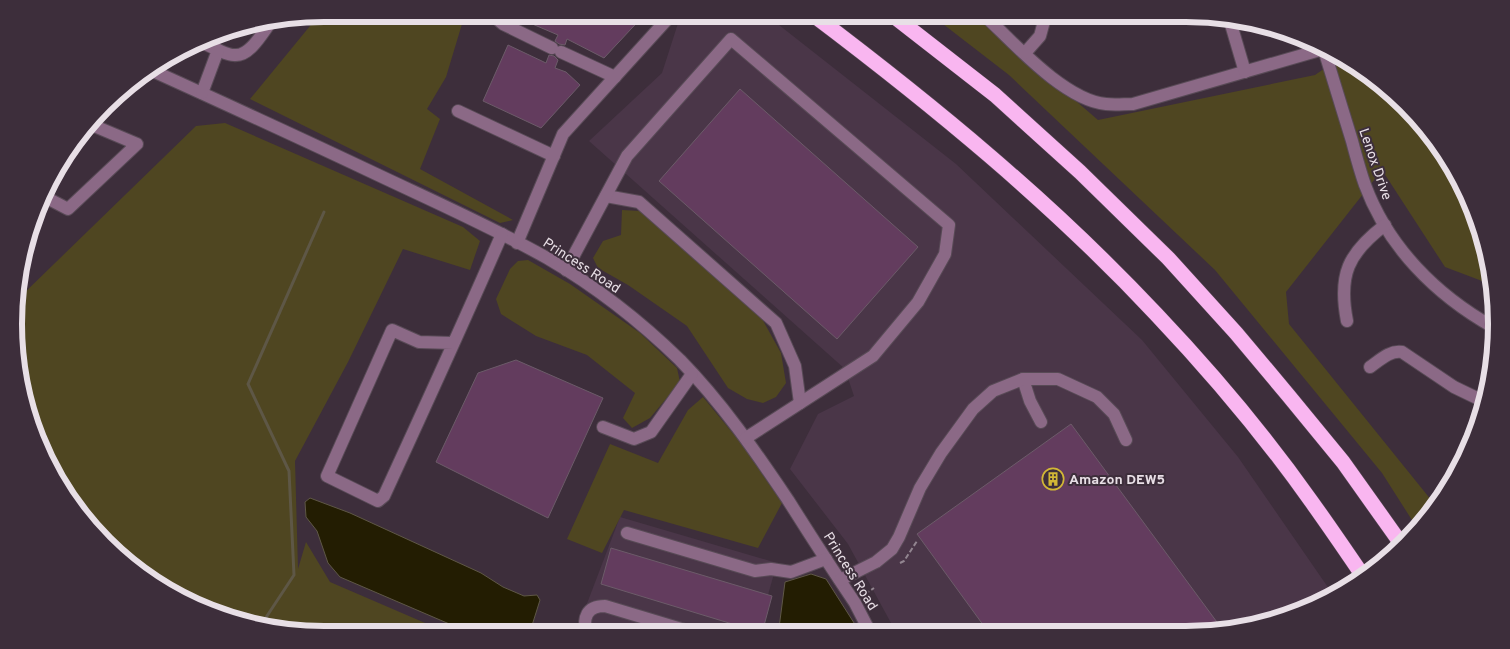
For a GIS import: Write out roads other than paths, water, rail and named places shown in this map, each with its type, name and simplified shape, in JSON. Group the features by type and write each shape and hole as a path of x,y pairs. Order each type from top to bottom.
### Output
{"highway":[{"path":"822,22 957,128 1012,174 1119,275 1164,322 1242,412 1311,500 1360,571"},
{"path":"901,22 995,95 1080,172 1168,258 1236,333 1294,402 1348,469 1398,539"}],"street":[{"path":"500,22 615,77"},
{"path":"517,242 563,134 665,22"},
{"path":"992,22 1054,79 1079,96 1105,104 1133,104 1314,52"},
{"path":"1025,53 1040,36 1044,22"},
{"path":"1231,26 1245,72"},
{"path":"208,45 235,55 242,54 255,44 266,28"},
{"path":"566,270 628,156 731,39 949,225 945,254 918,302 873,356 746,438"},
{"path":"202,93 218,50"},
{"name":"Lenox Drive","path":"1328,59 1365,185 1385,225 1408,258 1424,276 1452,301 1488,324"},
{"name":"Princess Road","path":"157,73 502,234 566,270 612,302 647,330 692,374 710,393 746,438 855,603 867,626"},
{"path":"458,111 554,156"},
{"path":"50,199 68,208 137,144 96,127"},
{"path":"606,196 639,202 776,323 795,366 800,402"},
{"path":"1347,320 1344,304 1344,287 1351,260 1360,246 1385,225"},
{"path":"453,343 419,342 392,330 327,476 378,502 384,496 453,343 502,234"},
{"path":"1370,367 1391,352 1402,352 1454,387 1478,399"},
{"path":"603,427 634,439 651,432 692,374"},
{"path":"1023,379 1030,401 1041,422"},
{"path":"840,580 876,562 892,549 920,488 941,452 973,409 993,391 1023,379 1058,379 1097,397 1114,414 1126,440"},
{"path":"627,533 755,571 771,569 791,572 826,559"},
{"path":"585,626 587,613 596,606 605,606 671,626"}],"waterway":[{"path":"264,620 294,575 289,471 248,384 324,212"}],"place":[{"name":"Amazon DEW5","path":"1053,479"}]}
